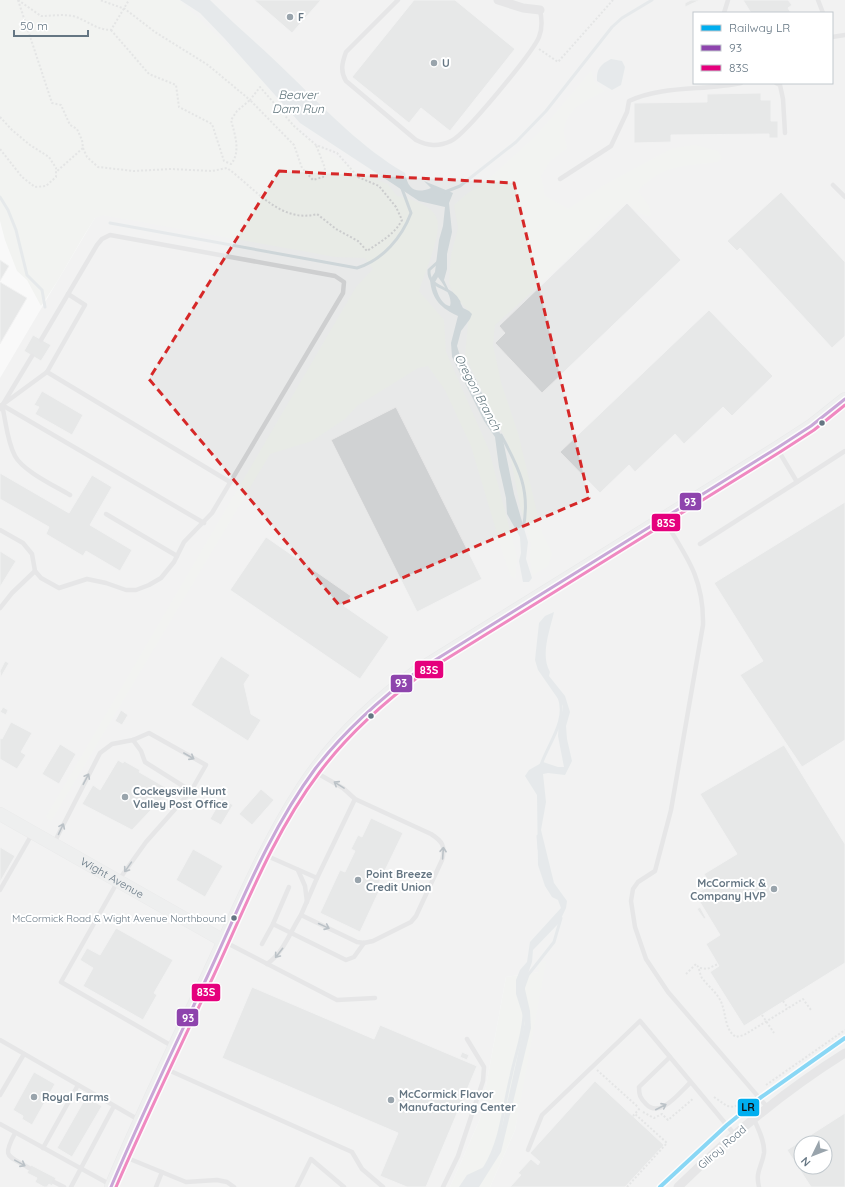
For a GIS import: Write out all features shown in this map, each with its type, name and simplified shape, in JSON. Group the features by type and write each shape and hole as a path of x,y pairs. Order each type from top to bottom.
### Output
{"main road":[{"path":"111,1186 164,1068 224,941 265,855 294,801 314,771 364,715 419,670 777,448 810,426 845,399"},
{"name":"Wight Avenue","path":"0,814 224,941"}],"street":[{"path":"498,0 519,3 540,10"},
{"name":"Gilroy Road","path":"678,1187 754,1119 845,1053"}],"lane":[{"path":"398,0 346,52 342,62 342,75 346,81 416,140 427,145 438,146 459,136 527,57 534,46 541,28 542,20 540,10"},
{"path":"724,12 728,0"},
{"path":"818,0 823,12"},
{"path":"833,37 845,35"},
{"path":"560,179 611,146 627,112 629,101 643,94 710,86 724,87 737,84"},
{"path":"778,84 780,85 783,99 785,133"},
{"path":"833,185 845,197"},
{"path":"0,530 23,543 32,554 35,571 40,578 59,588 87,579 106,583 126,590 136,590 161,578 188,538 204,524 230,482 343,293 344,282 336,276 110,235 102,239 97,245 41,340"},
{"path":"1,408 47,372 85,305 68,294"},
{"path":"32,356 1,408 11,446 16,457 23,465 70,495"},
{"path":"47,372 230,482"},
{"path":"1,408 204,524"},
{"path":"777,448 797,482"},
{"path":"700,544 845,451"},
{"path":"106,514 177,556"},
{"path":"663,518 696,575 703,608 703,625 671,810 654,871 638,882 633,889 631,901 632,914 640,944 653,973 768,1108"},
{"path":"0,608 35,571"},
{"path":"54,845 100,754 112,744 133,740 149,733 206,765 191,791 146,842 118,881 61,982 174,1047"},
{"path":"133,740 141,751 145,762 191,791"},
{"path":"302,915 357,942 373,940 411,922 416,916 445,851 440,839 355,799 343,788 314,771"},
{"path":"267,964 276,958 282,950 290,932 302,915 317,878 355,799"},
{"path":"0,890 33,833"},
{"path":"265,855 317,878"},
{"path":"298,870 305,886 308,903"},
{"path":"262,944 273,924 289,887"},
{"path":"273,924 346,960 354,957 364,942"},
{"path":"224,941 337,1000 375,998"},
{"path":"528,1150 542,1115 640,1021 690,1083 735,1135"},
{"path":"443,1187 458,1156 483,1081 484,1067 467,1039"},
{"path":"0,1040 140,1121"},
{"path":"0,1095 24,1054"},
{"path":"670,1057 639,1087 640,1098 654,1110 661,1109 690,1083"},
{"path":"164,1068 352,1152 362,1169 383,1187"},
{"path":"43,1148 78,1085"},
{"path":"71,1187 114,1106"},
{"path":"754,1119 763,1140 764,1152 756,1176 759,1187"},
{"path":"0,1124 111,1186"},
{"path":"15,1133 7,1148 8,1156 30,1168"},
{"path":"124,1156 162,1172 185,1185 217,1180 227,1182 234,1187"},
{"path":"297,1187 311,1159 344,1187"},
{"path":"156,1187 162,1172"},
{"path":"54,1182 64,1187"}],"path":[{"path":"18,0 41,16 73,16 102,30 111,30 149,74 176,85 179,107 212,124 224,161 231,164 236,158 236,146 231,120 237,111 250,100 260,87 294,126 316,145 337,153 358,177 379,186 396,206 402,220 399,226 390,235 367,251 358,241 336,229 317,214 297,216 280,209 256,193 227,168 212,171 171,169 134,171 98,167 87,157 77,129 70,125 60,105 52,103 18,0"},
{"path":"100,0 125,9 155,32 208,66 250,100 294,145 302,168 313,180 323,177 325,168 316,145"},
{"path":"111,30 116,20 125,9 129,0"},
{"path":"534,46 558,62 613,0"},
{"path":"0,117 12,130 30,145 49,157 56,168 56,177 46,186 35,187 22,177 0,149"},
{"path":"56,172 83,148"},
{"path":"686,974 696,964 700,968 703,979 719,998 727,1027 732,1035 736,1037 744,1036 803,999 811,1010"},
{"path":"700,968 707,969 718,964"},
{"path":"783,1002 788,1008"},
{"path":"762,1015 774,1033"},
{"path":"766,1085 845,1030"},
{"path":"711,1095 727,1106 734,1108 742,1102"},
{"path":"633,1116 645,1103"},
{"path":"627,1187 667,1143 635,1114"}],"highlighted area":[{"path":"279,171 514,183 589,498 339,605 149,379"}],"shaded area":[{"path":"0,0 179,0 254,71 304,137 364,175 388,184 397,196 420,203 426,206 434,214 437,219 438,226 437,235 432,255 419,291 444,320 446,352 489,450 517,557 515,579 511,576 504,557 471,446 445,390 428,366 418,368 357,406 345,419 312,441 270,454 51,821 46,817 356,287 373,269 365,258 335,257 103,215 95,218 41,306 27,280 17,271 5,240 0,221"},
{"path":"5,0 845,0 845,1187 490,1187 515,1130 540,972 506,977 480,1119 450,1187 0,1187 0,378 96,216"},
{"path":"591,71 594,81 604,91 573,110 569,115 564,131 567,148 550,161 541,176 545,196 568,209 606,184 673,148 695,145 718,151 722,158 717,162 674,168 665,171 647,182 638,191 649,206 651,216 644,215 626,205 609,215 572,254 495,325 493,345 501,382 518,433 542,533 552,553 548,566 533,575 530,560 531,544 520,506 508,444 465,356 469,312 453,293 449,283 451,255 458,228 454,205 492,176 537,135"},
{"path":"546,961 515,1130 490,1187 450,1187 480,1119 506,977 539,972 538,963"}],"water":[{"name":"Beaver Dam Run","path":"180,0 210,0 346,129 374,152 405,173 406,179 411,187 421,191 431,188 424,181 453,193 449,203 452,232 447,254 447,269 444,280 450,293 460,302 463,308 472,314 461,331 457,346 460,356 475,378 503,440 514,494 528,542 526,559 532,578 529,582 523,582 519,561 521,553 520,537 507,514 506,498 499,467 495,437 484,421 452,357 451,343 458,316 447,310 438,302 431,287 430,280 435,272 445,207 419,201 300,123 200,13","holes":["438,277 449,295 451,302 450,306 444,303 436,289 435,282"]},
{"path":"611,59 622,61 625,67 621,85 612,90 597,81 598,70 604,63"},
{"path":"554,612 548,634 546,658 550,672 549,676 565,696 570,712 566,726 567,739 572,761 565,775 548,773 543,774 546,802 541,830 554,883 567,901 566,908 559,923 533,950 532,962 524,985 530,1011 531,1028 501,1152 479,1187 459,1187 467,1175 487,1164 494,1152 503,1122 525,1022 516,994 516,980 520,970 527,962 530,942 561,908 558,900 552,897 545,886 538,865 537,795 525,776 529,770 543,762 558,767 564,767 558,736 559,719 563,706 538,670 535,660 539,623 545,616"}],"building":[{"name":"F","path":"254,0 321,0 292,33"},
{"name":"U","path":"414,0 455,0 515,49 450,131 421,108 409,123 352,77"},
{"path":"691,0 700,0 685,7 685,3"},
{"path":"743,0 788,0 792,5 788,8 790,12 750,12"},
{"path":"761,93 761,100 771,100 771,121 778,121 778,138 769,138 769,134 671,135 671,142 634,143 634,103 707,102 707,94"},
{"path":"781,192 845,262 845,336 832,348 740,248 737,251 727,241"},
{"path":"627,203 681,260 542,393 495,343 505,333 499,326"},
{"path":"0,260 9,266 0,281"},
{"path":"0,282 27,298 0,344"},
{"path":"709,310 773,376 732,416 723,407 684,444 675,434 635,472 629,465 600,493 560,452"},
{"path":"33,335 51,345 41,361 24,351"},
{"path":"42,391 83,415 72,435 35,414 39,407 34,405"},
{"path":"396,407 482,579 417,612 331,440"},
{"path":"0,473 69,513 92,475 112,487 90,525 132,550 120,571 86,551 83,556 46,534 49,527 0,499"},
{"path":"845,502 845,740 802,767 740,675 763,661 714,583"},
{"path":"266,537 351,596 344,606 389,637 360,679 230,590"},
{"path":"0,551 16,561 0,587"},
{"path":"221,656 250,675 244,684 251,714 261,720 248,741 191,705"},
{"path":"5,661 9,663 1,677 0,671"},
{"path":"3,707 8,710 6,715 0,712"},
{"path":"121,710 128,715 122,725 115,721"},
{"path":"11,722 32,733 21,752 26,755 17,769 0,759 0,738 2,739"},
{"path":"60,744 76,754 59,784 42,774"},
{"name":"McCormick & Company HVP","path":"784,745 845,844 845,963 744,1026 710,972 719,966 706,944 720,935 695,894 711,885 704,874 737,854 700,794"},
{"name":"Cockeysville Hunt Valley Post Office","path":"118,760 123,763 124,761 140,770 139,772 170,790 132,830 82,804 93,785 100,790"},
{"path":"261,789 274,800 252,825 239,814"},
{"path":"222,798 233,805 221,825 210,819"},
{"name":"Point Breeze Credit Union","path":"371,818 403,833 377,887 380,889 360,932 320,913 340,870 345,872 355,851 351,849 358,835 362,837"},
{"path":"0,847 15,856 0,882"},
{"path":"193,849 223,866 205,897 176,880"},
{"path":"700,907 706,918 704,919 697,909"},
{"path":"116,928 173,960 154,993 157,995 143,1020 83,986 93,968 80,960 87,948 100,955"},
{"name":"McCormick Flavor Manufacturing Center","path":"252,987 374,1039 380,1025 477,1066 426,1187 407,1187 380,1176 398,1133 222,1058"},
{"path":"462,1052 469,1055 467,1060 460,1057"},
{"name":"Royal Farms","path":"34,1072 55,1084 32,1125 22,1119 23,1116 13,1110"},
{"path":"595,1081 664,1145 625,1187 510,1187 521,1175 518,1173 531,1159 538,1165 540,1162 530,1153"},
{"name":"Royal Farms","path":"86,1097 102,1106 72,1157 57,1148"},
{"path":"845,1113 845,1187 811,1187 803,1175 833,1175 833,1135 811,1135"},
{"path":"793,1146 793,1159 787,1150"},
{"path":"31,1165 56,1178 52,1186 49,1184 47,1187 44,1187 35,1182 37,1178 27,1173"}],"waterway":[{"name":"Beaver Dam Run","path":"445,192 460,186 516,142 546,111 612,27 622,18 652,0"},
{"path":"110,223 357,268 383,253 397,239 407,222 411,213 401,186"},
{"path":"0,197 8,210 16,230 27,275 42,290 45,307"},
{"name":"Oregon Branch","path":"440,260 429,270 432,281 450,292 459,302"},
{"name":"Oregon Branch","path":"501,435 522,480 525,503 523,529"},
{"name":"Oregon Branch","path":"541,765 559,723 561,714 559,697"},
{"name":"Oregon Branch","path":"538,836 539,849"},
{"name":"Oregon Branch","path":"523,989 528,975 554,942 561,918"},
{"name":"Oregon Branch","path":"485,1167 491,1156 499,1134 508,1088 521,1037 524,1013"}],"rail line":[{"name":"LR","path":"660,1187 727,1125 760,1098 845,1038"}],"transit line":[{"name":"93","path":"111,1187 146,1107 269,843 283,818 315,769 338,741 377,704 419,670 777,448 811,426 845,399"},
{"name":"83S","path":"116,1187 248,898 274,846 303,796 319,773 354,732 394,696 422,674 780,452 814,430 845,405"}],"place":[{"name":"F","path":"290,17"},
{"name":"U","path":"434,63"},
{"name":"Cockeysville Hunt Valley Post Office","path":"125,797"},
{"name":"Point Breeze Credit Union","path":"358,880"},
{"name":"McCormick & Company HVP","path":"774,889"},
{"name":"McCormick Road & Wight Avenue Northbound","path":"234,918"},
{"name":"Royal Farms","path":"34,1097"},
{"name":"McCormick Flavor Manufacturing Center","path":"391,1100"}]}
